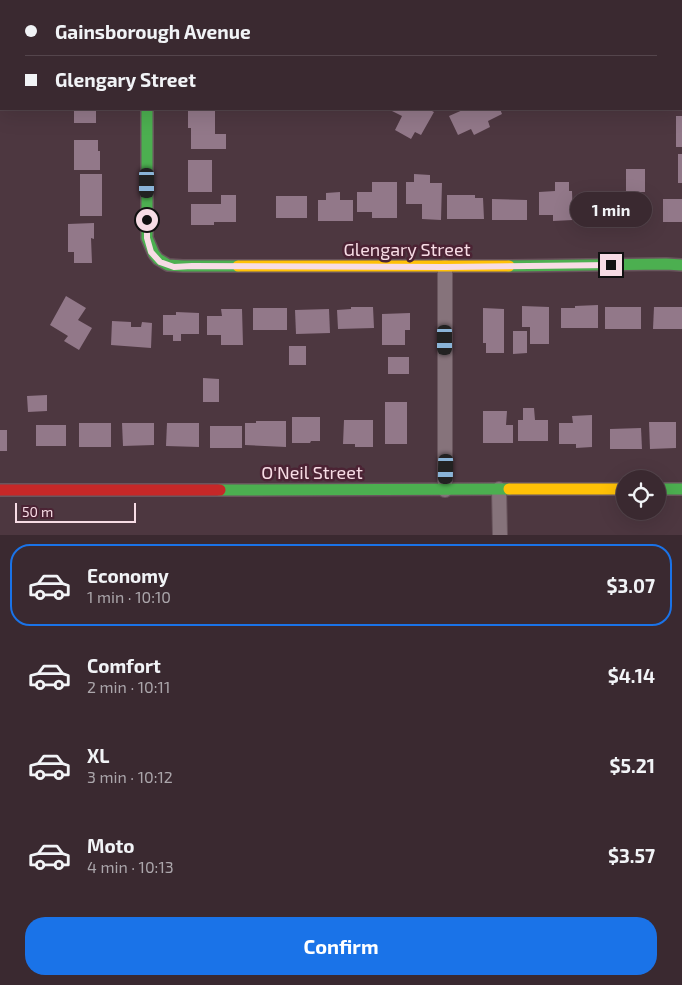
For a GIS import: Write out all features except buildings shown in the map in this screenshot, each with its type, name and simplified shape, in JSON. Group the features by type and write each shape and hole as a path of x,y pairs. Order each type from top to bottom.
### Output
{"street":[{"name":"Glengary Street","path":"147,110 147,238 151,252 160,262 174,267 682,265"},
{"path":"445,267 445,490"},
{"path":"499,489 500,535"},
{"name":"O'Neil Street","path":"0,490 616,489"},
{"path":"666,489 682,489"}],"traffic: fast":[{"path":"147,110 147,238 154,254 168,265 238,266"},
{"path":"509,266 682,265"},
{"path":"220,490 509,489"},
{"path":"666,489 682,489"}],"traffic: slow":[{"path":"238,266 509,266"},
{"path":"509,489 616,489"}],"traffic: jam":[{"path":"0,490 220,490"}],"route":[{"path":"147,220 147,238 151,252 160,262 174,267 611,265"}]}
